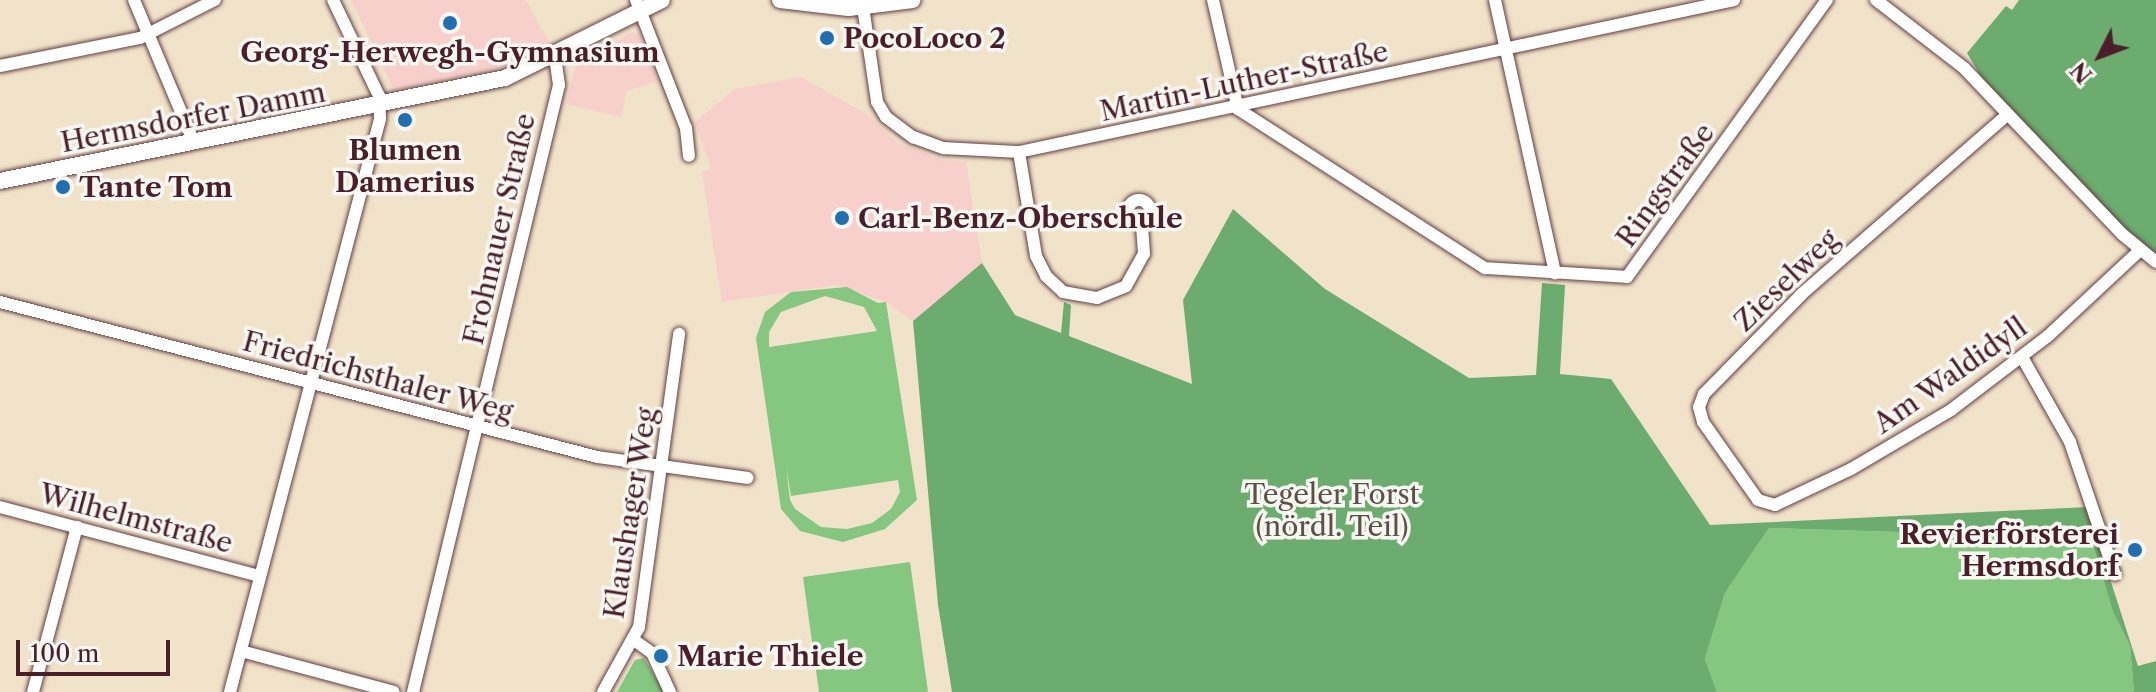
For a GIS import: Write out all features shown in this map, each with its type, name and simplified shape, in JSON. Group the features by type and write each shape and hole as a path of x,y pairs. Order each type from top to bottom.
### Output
{"main road":[{"name":"Hermsdorfer Damm","path":"0,181 505,78 555,58 639,4 662,0"},
{"path":"780,0 863,4 913,0"}],"street":[{"path":"134,0 194,143"},
{"path":"0,66 148,35 215,0"},
{"path":"230,692 373,151 380,105 333,0"},
{"path":"1213,0 1238,109"},
{"path":"1495,0 1555,274"},
{"name":"Martin-Luther-Straße","path":"863,4 877,102 886,117 913,137 944,148 1019,152 1238,109 1734,0"},
{"name":"Ringstraße","path":"1238,109 1485,268 1621,278 1632,273 1827,0"},
{"path":"1876,0 1952,57 2139,251 2156,262"},
{"path":"639,4 686,128 689,156"},
{"name":"Frohnauer Straße","path":"413,692 559,85 555,58"},
{"name":"Zieselweg","path":"1767,506 1703,422 1699,407 1704,394 1840,259 2007,115"},
{"path":"1019,152 1036,256 1046,276 1063,292 1097,298 1126,286 1142,262 1142,222"},
{"name":"Am Waldidyll","path":"1767,506 1851,469 1917,432 2022,357 2139,251"},
{"name":"Friedrichsthaler Weg","path":"0,302 597,457 748,478"},
{"name":"Klaushager Weg","path":"603,692 634,640 679,334"},
{"path":"2022,357 2070,442 2115,575"},
{"name":"Wilhelmstraße","path":"0,507 260,576"},
{"path":"33,692 77,527"},
{"path":"634,640 652,653 670,692"},
{"path":"241,651 394,692"}],"shaded area":[{"name":"Georg-Herwegh-Gymnasium","path":"351,0 526,0 551,46 503,67 394,90"},
{"path":"632,32 641,36 657,81 627,91 621,117 566,104 575,67"},
{"name":"Carl-Benz-Oberschule","path":"801,77 868,115 897,143 943,160 966,162 982,263 913,321 886,302 836,285 722,302 702,172 711,169 695,122 735,89"}],"green space":[{"path":"2019,0 2156,0 2156,257 2120,229 1980,75 1967,53 2006,6 2012,10"},
{"name":"Tegeler Forst (nördl. Teil)","path":"1233,209 1325,289 1469,378 1536,375 1542,283 1565,285 1560,374 1611,379 1710,525 2087,507 2138,666 2156,661 2156,692 2134,692 2130,646 2113,612 2091,538 1769,528 1725,593 1705,659 1717,692 952,692 938,605 913,321 982,263 1015,315 1061,333 1064,302 1071,305 1069,336 1192,384 1183,300"},
{"path":"847,287 878,303 886,302 917,500 885,529 843,542 800,531 781,509 756,338 765,312 791,292","holes":["825,296 864,307 877,331 769,347 769,332 781,312","786,466 791,496 898,480 900,492 891,509 872,523 847,529 821,527 795,509 790,500"]},
{"path":"1769,528 2091,538 2113,612 2130,646 2134,692 1717,692 1705,659 1725,593"},
{"path":"910,562 928,692 819,692 803,577"},
{"path":"644,658 664,692 617,692 635,660"}],"place":[{"name":"Georg-Herwegh-Gymnasium","path":"450,23"},
{"name":"PocoLoco 2","path":"827,38"},
{"name":"Blumen Damerius","path":"405,120"},
{"name":"Tante Tom","path":"63,187"},
{"name":"Carl-Benz-Oberschule","path":"842,218"},
{"name":"Revierförsterei Hermsdorf","path":"2135,550"},
{"name":"Marie Thiele","path":"661,656"}]}
